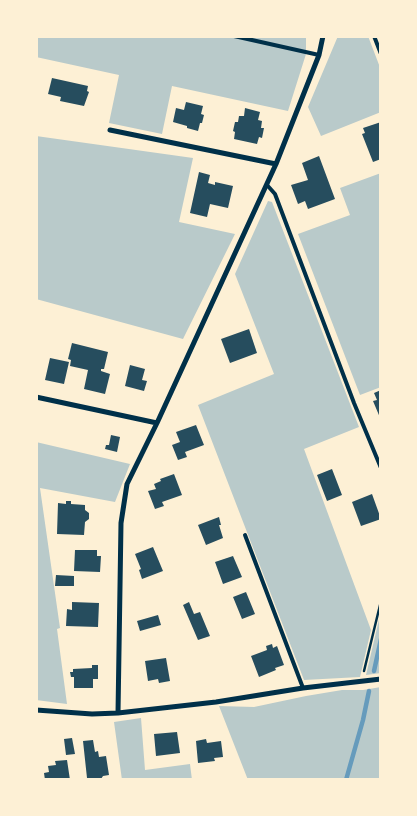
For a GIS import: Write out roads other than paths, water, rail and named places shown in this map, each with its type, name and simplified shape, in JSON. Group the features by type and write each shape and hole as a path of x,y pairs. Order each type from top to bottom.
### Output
{"street":[{"path":"118,712 121,523 127,484 157,424 276,164 319,55 322,36"},
{"path":"110,130 276,164"},
{"path":"36,397 157,424"},
{"path":"36,710 92,714 118,712 216,702 303,688 381,679"}],"lane":[{"path":"234,36 319,55"},
{"path":"374,36 381,54"},
{"path":"267,184 275,194 354,403 381,468"},
{"path":"245,535 303,688"}],"waterway":[{"path":"374,671 381,639"},
{"path":"346,780 369,691"}]}
